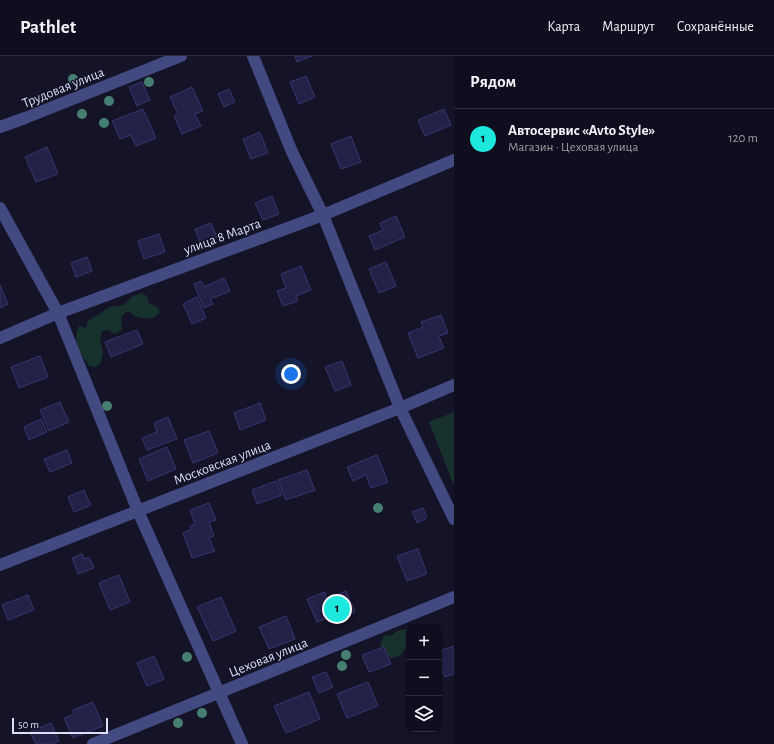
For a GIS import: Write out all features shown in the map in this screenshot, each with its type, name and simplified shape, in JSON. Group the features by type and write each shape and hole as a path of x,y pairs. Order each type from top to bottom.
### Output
{"street":[{"name":"Трудовая улица","path":"1,128 181,56"},
{"path":"253,56 292,152 323,215 400,408 454,519"},
{"name":"улица 8 Марта","path":"0,338 58,314 323,215 454,160"},
{"path":"0,208 58,314 138,511 242,744"},
{"name":"Московская улица","path":"0,565 400,408 454,385"},
{"name":"Цеховая улица","path":"92,744 454,597"}],"green space":[{"path":"141,293 147,296 148,302 158,308 160,312 154,318 144,318 138,317 130,312 126,312 121,317 122,330 114,334 108,330 102,331 100,340 103,352 101,363 96,367 89,366 76,342 79,326 86,328 88,321 110,307 123,305 133,296"},
{"path":"454,412 454,486 429,422"},
{"path":"406,629 406,648 400,656 391,658 384,653 380,645 384,635 390,636 397,631"}],"building":[{"path":"295,56 312,56 297,62"},
{"path":"306,76 315,97 299,104 290,82"},
{"path":"142,82 150,100 137,106 129,87"},
{"path":"192,87 203,111 195,114 201,126 182,134 174,116 178,114 170,97"},
{"path":"229,89 235,102 224,107 218,94"},
{"path":"143,109 156,138 136,146 131,135 120,139 112,121"},
{"path":"444,109 451,125 425,136 418,120"},
{"path":"260,132 268,153 251,159 243,139"},
{"path":"351,136 361,162 341,169 331,144"},
{"path":"47,147 58,174 36,182 25,157"},
{"path":"272,196 279,214 263,220 255,203"},
{"path":"396,216 405,237 375,250 369,236 383,230 380,223"},
{"path":"211,223 217,237 200,243 195,229"},
{"path":"159,234 165,252 144,259 138,241"},
{"path":"87,257 92,271 76,277 71,263"},
{"path":"386,262 396,286 379,293 369,269"},
{"path":"301,266 311,290 296,296 298,301 283,306 277,291 286,288 281,274"},
{"path":"224,278 230,291 210,299 213,304 204,308 194,284 201,281 204,287"},
{"path":"0,285 8,304 0,308"},
{"path":"197,297 206,318 192,324 183,304"},
{"path":"441,315 448,333 439,336 444,348 418,358 408,333 423,327 421,322"},
{"path":"137,330 143,344 111,357 105,342"},
{"path":"40,356 48,377 19,388 11,367"},
{"path":"342,361 351,385 335,391 325,367"},
{"path":"60,402 69,422 49,431 40,410"},
{"path":"260,403 266,420 240,430 234,413"},
{"path":"168,417 177,439 147,450 142,438 157,432 154,423"},
{"path":"41,419 47,432 29,440 24,427"},
{"path":"209,431 218,453 193,463 184,440"},
{"path":"167,447 176,469 148,481 139,459"},
{"path":"67,450 72,463 50,472 44,459"},
{"path":"377,455 388,482 371,488 366,475 353,481 347,467"},
{"path":"307,470 315,490 286,500 278,480"},
{"path":"276,481 282,495 257,504 252,490"},
{"path":"84,490 91,505 74,512 68,497"},
{"path":"209,503 216,520 209,522 214,536 209,538 215,551 192,558 183,533 191,529 190,526 195,524 190,510"},
{"path":"423,508 427,518 417,523 412,512"},
{"path":"418,549 427,574 407,581 397,556"},
{"path":"82,554 84,559 89,557 94,568 78,574 72,558"},
{"path":"119,575 130,602 110,610 99,583"},
{"path":"346,591 355,612 334,620 333,616 317,622 307,599 325,592 327,599"},
{"path":"28,595 34,610 8,620 2,605"},
{"path":"221,597 236,631 213,641 197,607"},
{"path":"286,616 295,639 269,649 259,627"},
{"path":"454,646 454,674 445,677 442,670 442,650"},
{"path":"384,647 391,664 369,672 362,655"},
{"path":"154,656 164,679 147,686 137,663"},
{"path":"326,672 333,687 319,693 312,677"},
{"path":"368,682 378,706 347,718 337,694"},
{"path":"309,692 320,719 286,733 274,706"},
{"path":"93,702 103,726 73,738 64,718 74,714 73,710"},
{"path":"51,723 59,741 52,744 36,744 30,732"}],"place":[{"name":"Автосервис «Avto Style»","path":"337,609"}]}
